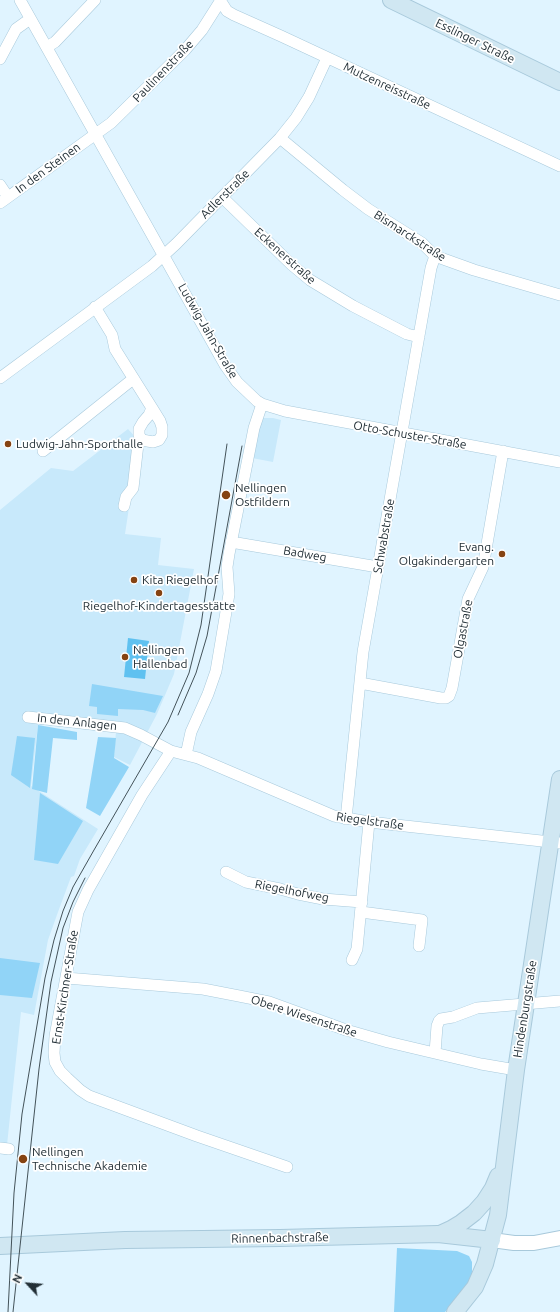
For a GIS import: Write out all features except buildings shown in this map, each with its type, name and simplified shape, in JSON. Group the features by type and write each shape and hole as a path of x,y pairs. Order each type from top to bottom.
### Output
{"main road":[{"name":"Esslinger Straße","path":"391,0 560,82"},
{"name":"Hindenburgstraße","path":"455,1312 475,1287 485,1264 498,1215 516,1070 555,843 560,779"},
{"path":"438,1234 456,1226 474,1213 484,1202 493,1188 503,1166"},
{"name":"Rinnenbachstraße","path":"0,1246 125,1240 438,1234 470,1236 492,1240"}],"street":[{"name":"Ludwig-Jahn-Straße","path":"20,0 225,365 237,382 249,395 262,404"},
{"path":"47,47 56,42 95,0"},
{"name":"Mutzenreisstraße","path":"221,0 227,11 234,15 560,166"},
{"name":"Paulinenstraße","path":"96,135 111,123 184,50 202,30 221,0"},
{"path":"0,59 16,30 30,19"},
{"name":"Adlerstraße","path":"0,378 152,266 280,138 296,118 309,97 327,58"},
{"name":"In den Steinen","path":"4,200 47,168 96,135"},
{"name":"Bismarckstraße","path":"280,138 342,190 368,209 422,243 435,256 474,270 560,295"},
{"path":"0,185 4,200"},
{"name":"Eckenerstraße","path":"222,197 292,265 310,280 334,296 407,334 419,336"},
{"name":"Schwabstraße","path":"346,819 363,652 431,268 435,256"},
{"path":"95,307 112,335 115,349 133,380 152,408 160,421 162,435 159,440 153,442 142,440 139,435 139,429 152,408"},
{"path":"43,451 133,380"},
{"path":"186,755 191,732 208,694 216,671 230,594 227,567 254,428 262,404"},
{"name":"Otto-Schuster-Straße","path":"262,404 285,411 560,462"},
{"path":"124,506 126,497 133,488 138,444 142,440"},
{"name":"Olgastraße","path":"360,683 441,698 449,696 452,688 468,599 483,567 503,451"},
{"name":"Badweg","path":"232,542 378,567"},
{"name":"In den Anlagen","path":"28,717 119,727 147,738"},
{"name":"Riegelstraße","path":"147,738 171,751 198,758 325,813 346,819 555,843"},
{"name":"Ernst-Kirchner-Straße","path":"171,751 144,792 81,904 75,925 55,1040 54,1058 60,1071 80,1090 89,1096 287,1167"},
{"path":"352,960 357,949 369,822"},
{"name":"Riegelhofweg","path":"226,872 246,882 280,888 310,897 422,920 419,946"},
{"name":"Obere Wiesenstraße","path":"66,978 188,988 269,1002 346,1030 374,1038 481,1064 516,1070"},
{"path":"436,1053 437,1026 441,1019 453,1017 477,1008 527,1005 560,1001"},
{"name":"Rinnenbachstraße","path":"492,1240 514,1243 534,1243 560,1238"}],"shaded area":[{"path":"261,418 281,420 273,462 252,458"},
{"path":"128,429 139,441 125,534 161,538 158,565 194,569 174,674 157,714 130,765 114,757 116,731 38,724 31,786 98,829 80,859 74,876 71,877 48,940 34,1015 21,1012 7,1145 0,1145 0,510 51,468 73,471"},
{"path":"128,638 149,641 145,679 124,677"},
{"path":"92,684 163,696 155,713 143,710 118,709 118,716 97,714 97,707 89,706"},
{"path":"38,725 77,732 77,740 53,738 47,793 32,789"},
{"path":"17,736 35,738 30,788 11,775"},
{"path":"98,737 116,738 114,758 129,767 100,816 86,808"},
{"path":"40,793 83,821 58,864 34,860"},
{"path":"0,958 40,963 32,998 0,995"},
{"path":"397,1248 457,1251 469,1256 472,1262 472,1275 461,1295 445,1312 394,1312"}],"tram line":[{"path":"8,1312 14,1193 22,1114 45,978 54,940 63,911 73,887 168,722 189,673 201,625 227,444"},
{"path":"178,715 196,673 207,636 242,446"},
{"path":"13,1312 39,1069 51,982 63,928 73,902 85,878"}],"place":[{"name":"Ludwig-Jahn-Sporthalle","path":"8,444"},
{"name":"Nellingen Ostfildern","path":"226,495"},
{"name":"Evang. Olgakindergarten","path":"502,554"},
{"name":"Kita Riegelhof","path":"134,580"},
{"name":"Riegelhof-Kindertagesstätte","path":"159,593"},
{"name":"Nellingen Hallenbad","path":"125,657"},
{"name":"Nellingen Technische Akademie","path":"23,1159"}]}
